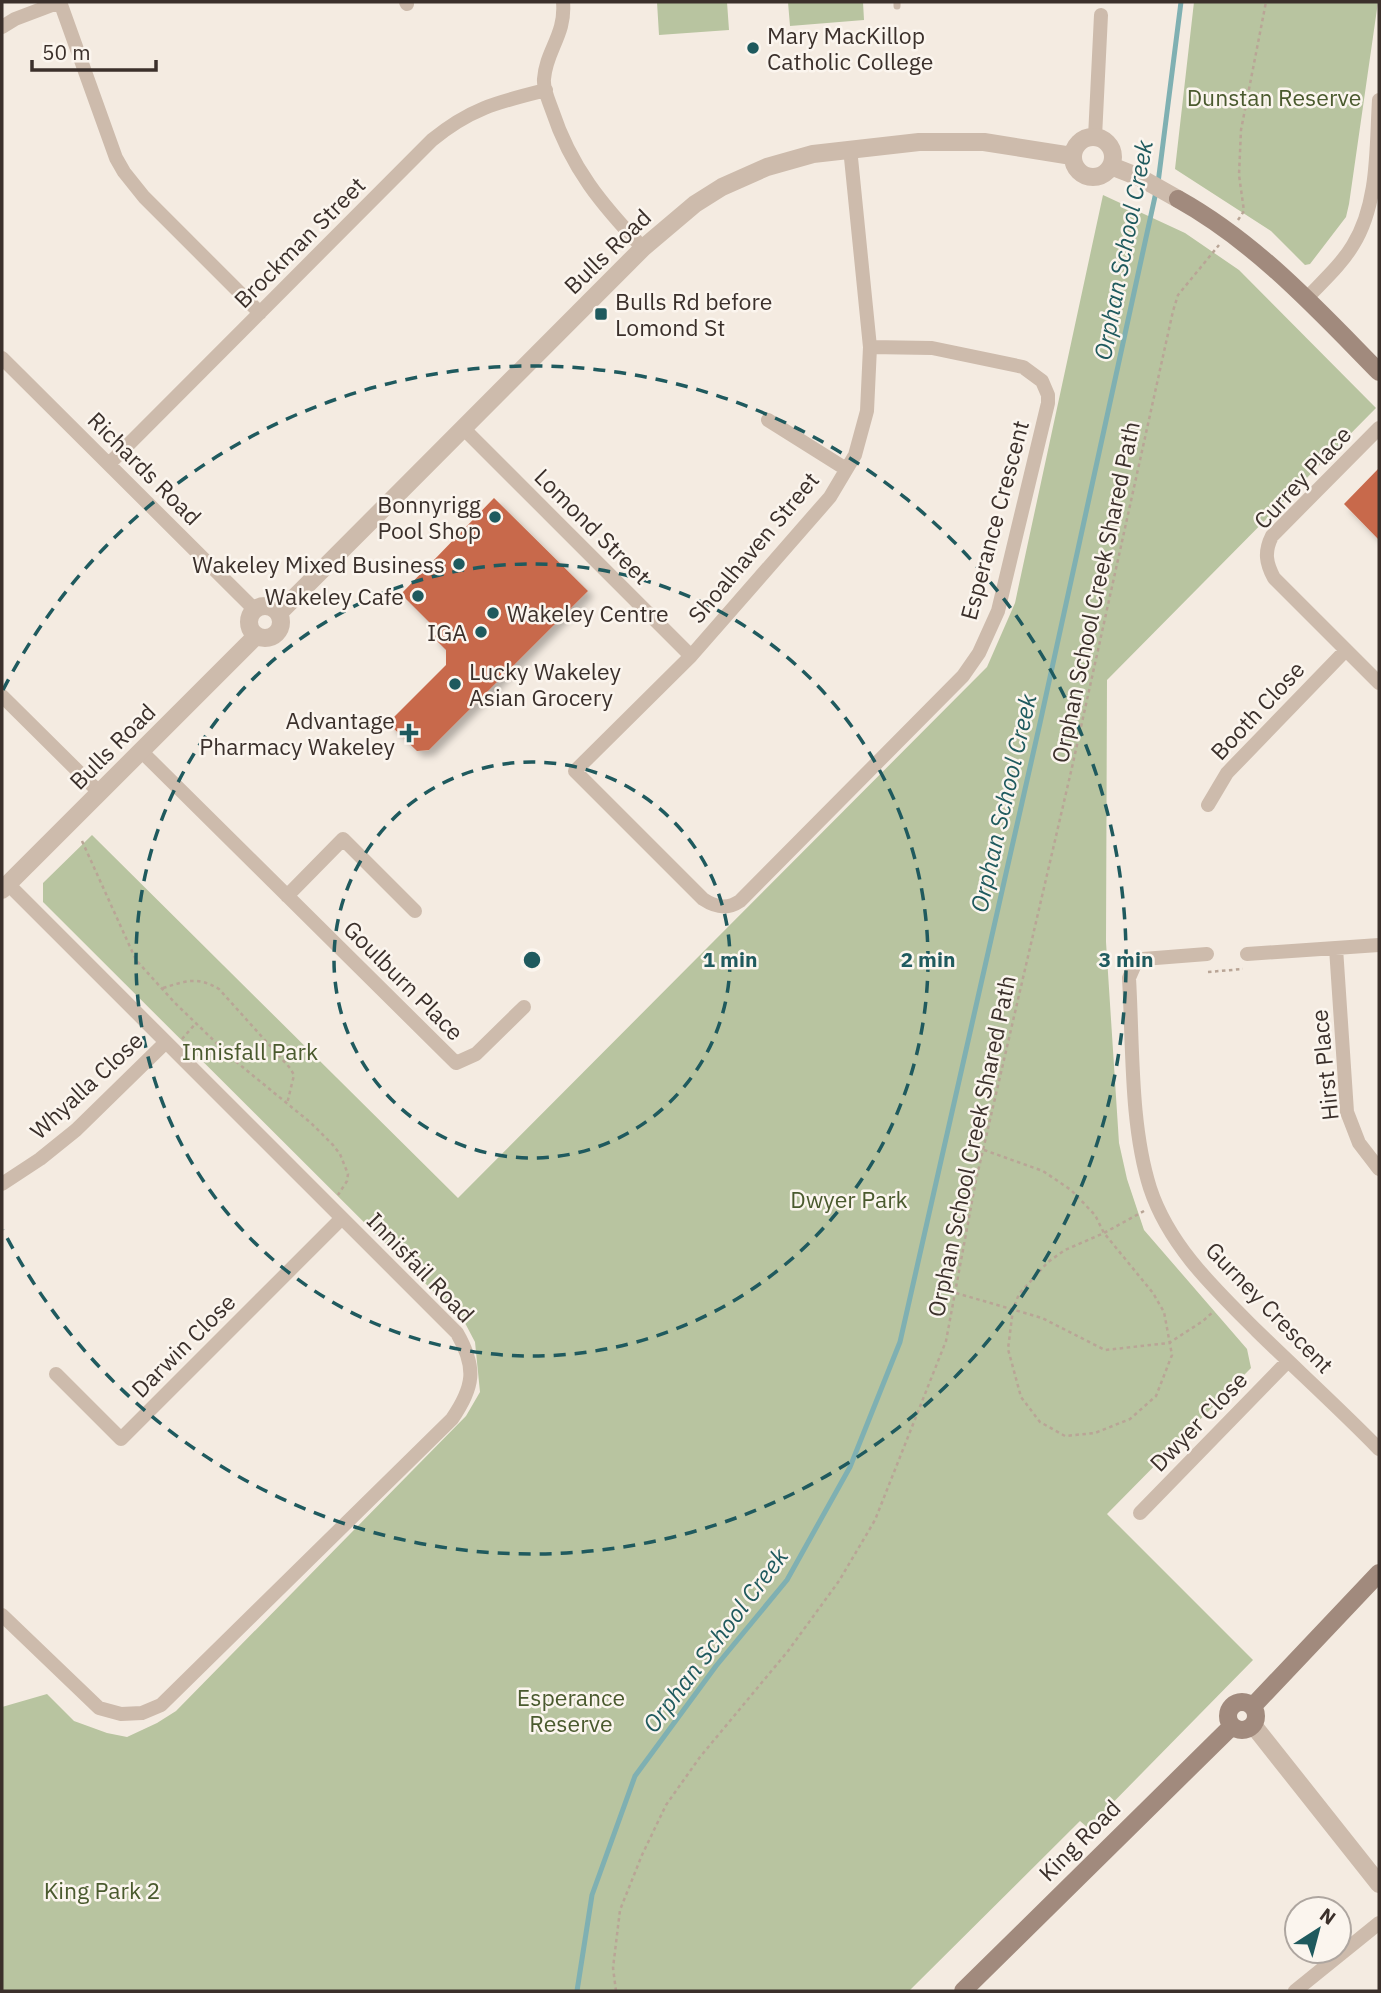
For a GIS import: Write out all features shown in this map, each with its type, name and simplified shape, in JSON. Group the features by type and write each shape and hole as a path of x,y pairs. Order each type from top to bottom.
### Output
{"main road":[{"path":"1178,199 1230,231 1267,261 1379,372"},
{"path":"1253,1715 1240,1702 1232,1706 1228,1718 1232,1726 1243,1730 1253,1715 1379,1573"},
{"name":"King Road","path":"963,1991 1232,1726"}],"street":[{"path":"2,27 15,19 60,2 116,158 124,172 144,197 260,313"},
{"path":"563,2 563,25 547,64 544,82 546,90 560,133 584,179 606,208 643,248"},
{"path":"1095,137 1101,15"},
{"name":"Brockman Street","path":"110,464 444,130 485,106 546,90"},
{"path":"1306,299 1353,245 1376,194 1379,100"},
{"path":"1095,137 1110,147 1111,166 1101,175 1088,176 1077,169 1072,156 1082,140 1095,137"},
{"name":"Bulls Road","path":"279,613 643,248 695,204 722,187 766,167 813,154 850,148 919,142 984,142 1072,156"},
{"name":"Shoalhaven Street","path":"722,907 703,898 575,771 691,656 830,497 855,455 867,411 870,347 850,148"},
{"path":"1111,166 1178,199"},
{"name":"Esperance Crescent","path":"722,907 740,901 963,676 992,627 1003,593 1048,403 1048,395 1042,381 1023,367 932,348 870,347"},
{"name":"Richards Road","path":"3,361 255,610"},
{"path":"768,420 846,469"},
{"name":"Lomond Street","path":"464,428 691,656"},
{"name":"Currey Place","path":"1379,428 1272,536 1266,552 1269,569 1274,578 1379,683"},
{"path":"265,606 279,613 281,628 275,636 265,639 256,636 249,623 255,610 265,606"},
{"name":"Bulls Road","path":"5,887 256,636"},
{"name":"Booth Close","path":"1208,805 1227,772 1345,651"},
{"path":"2,696 100,793"},
{"name":"Goulburn Place","path":"141,751 456,1063 476,1054 524,1007"},
{"path":"287,896 343,839 415,911"},
{"name":"Innisfail Road","path":"2,1615 99,1708 121,1714 142,1713 161,1705 452,1419 466,1399 471,1375 465,1346 457,1333 5,887"},
{"path":"1247,954 1379,945"},
{"name":"Hirst Place","path":"1336,948 1347,1112 1359,1143 1379,1169"},
{"name":"Gurney Crescent","path":"1207,954 1143,959 1136,962 1129,978 1139,1143 1156,1205 1190,1259 1226,1300 1378,1445"},
{"name":"Whyalla Close","path":"2,1184 40,1159 76,1130 165,1043"},
{"name":"Darwin Close","path":"56,1374 121,1439 342,1219"},
{"name":"Dwyer Close","path":"1140,1513 1288,1361"},
{"path":"1253,1715 1379,1884"},
{"path":"1295,1991 1379,1923"}],"path":[{"path":"1244,211 1238,175 1241,130 1266,2"},
{"name":"Orphan School Creek Shared Path","path":"617,1991 613,1968 620,1910 666,1805 700,1757 788,1651 839,1581 875,1520 946,1340 983,1150 1073,763 1173,311 1178,295 1219,245"},
{"path":"82,841 136,960 234,1060 311,1123 340,1154 348,1174 347,1181 330,1206"},
{"path":"162,989 184,982 205,981 219,989 290,1068 294,1075 287,1104"},
{"path":"983,1150 1043,1171 1070,1190 1095,1214 1104,1233 1164,1312 1172,1355 1156,1396 1130,1419 1095,1433 1065,1436 1040,1422 1021,1397 1007,1339 1013,1309 1019,1294 1048,1262 1065,1250 1104,1233 1156,1205"},
{"path":"956,1293 1042,1318 1104,1350 1170,1343 1203,1321 1226,1300"}],"green space":[{"path":"657,2 727,2 729,30 659,35"},
{"path":"788,2 863,2 864,20 790,26"},
{"name":"Dunstan Reserve","path":"1194,2 1378,2 1346,217 1310,264 1305,265 1271,231 1175,169"},
{"path":"1103,195 1185,233 1239,270 1376,408 1107,680 1106,942 1119,1143 1127,1179 1144,1230 1247,1349 1251,1368 1107,1514 1253,1660 1088,1828 1080,1821 909,1991 2,1991 2,1707 47,1694 74,1721 127,1737 176,1711 466,1416 480,1392 475,1342 465,1323 43,902 43,883 92,835 458,1198 987,667 1015,603"}],"building":[{"path":"1379,468 1379,540 1344,504"},
{"name":"Wakeley Centre","path":"494,498 588,591 429,750 417,751 388,723 446,665 446,650 433,637 439,632 401,594"}],"waterway":[{"name":"Orphan School Creek","path":"1158,183 1181,2"},
{"name":"Orphan School Creek","path":"577,1991 592,1895 635,1776 716,1666 787,1580 850,1467 900,1342 1040,723 1156,192"}],"place":[{"name":"Mary MacKillop Catholic College","path":"753,48"},
{"name":"Bulls Rd before Lomond St","path":"601,314"},
{"name":"Bonnyrigg Pool Shop","path":"495,517"},
{"name":"Wakeley Mixed Business","path":"459,564"},
{"name":"Wakeley Cafe","path":"418,596"},
{"name":"Wakeley Centre","path":"493,613"},
{"name":"IGA","path":"481,632"},
{"name":"Lucky Wakeley Asian Grocery","path":"455,684"},
{"name":"Advantage Pharmacy Wakeley","path":"409,733"}],"park label":[{"name":"Innisfall Park","path":"250,1051"},
{"name":"Dwyer Park","path":"849,1199"},
{"name":"Esperance Reserve","path":"571,1710"},
{"name":"King Park 2","path":"102,1890"}]}
